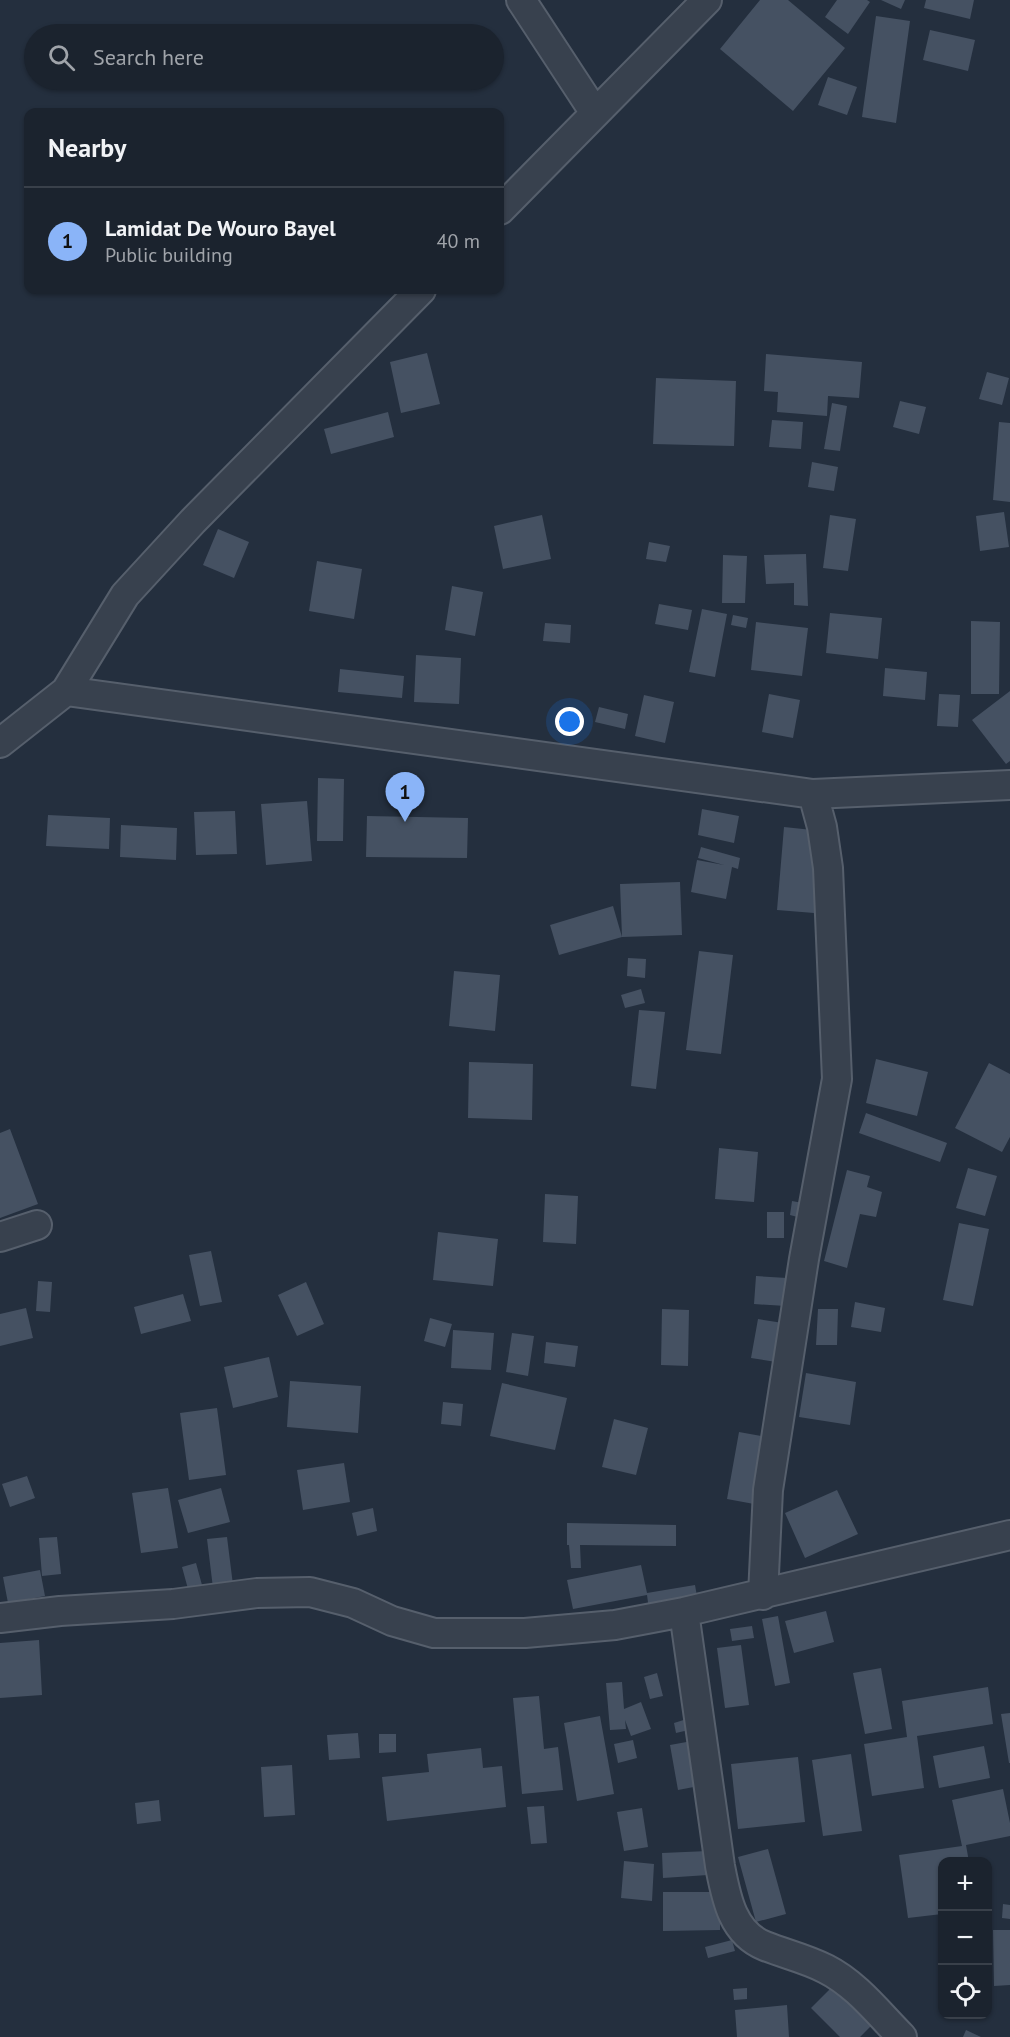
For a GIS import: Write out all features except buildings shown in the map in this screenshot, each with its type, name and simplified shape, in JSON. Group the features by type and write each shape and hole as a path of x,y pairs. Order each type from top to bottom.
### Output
{"street":[{"path":"521,0 595,113"},
{"path":"504,206 706,0"},
{"path":"4,733 66,690 126,595 194,521 417,294"},
{"path":"66,690 813,794 1010,785"},
{"path":"763,1595 768,1490 804,1259 837,1079 828,868 822,827 813,794"},
{"path":"0,1237 37,1226"},
{"path":"0,1618 60,1611 173,1604 257,1593 310,1592 353,1603 392,1621 434,1633 525,1633 615,1625 684,1612 1010,1535"},
{"path":"684,1612 720,1866 726,1898 738,1926 762,1945 826,1969 846,1982 902,2037"}],"place":[{"name":"Lamidat De Wouro Bayel","path":"405,822"}]}
